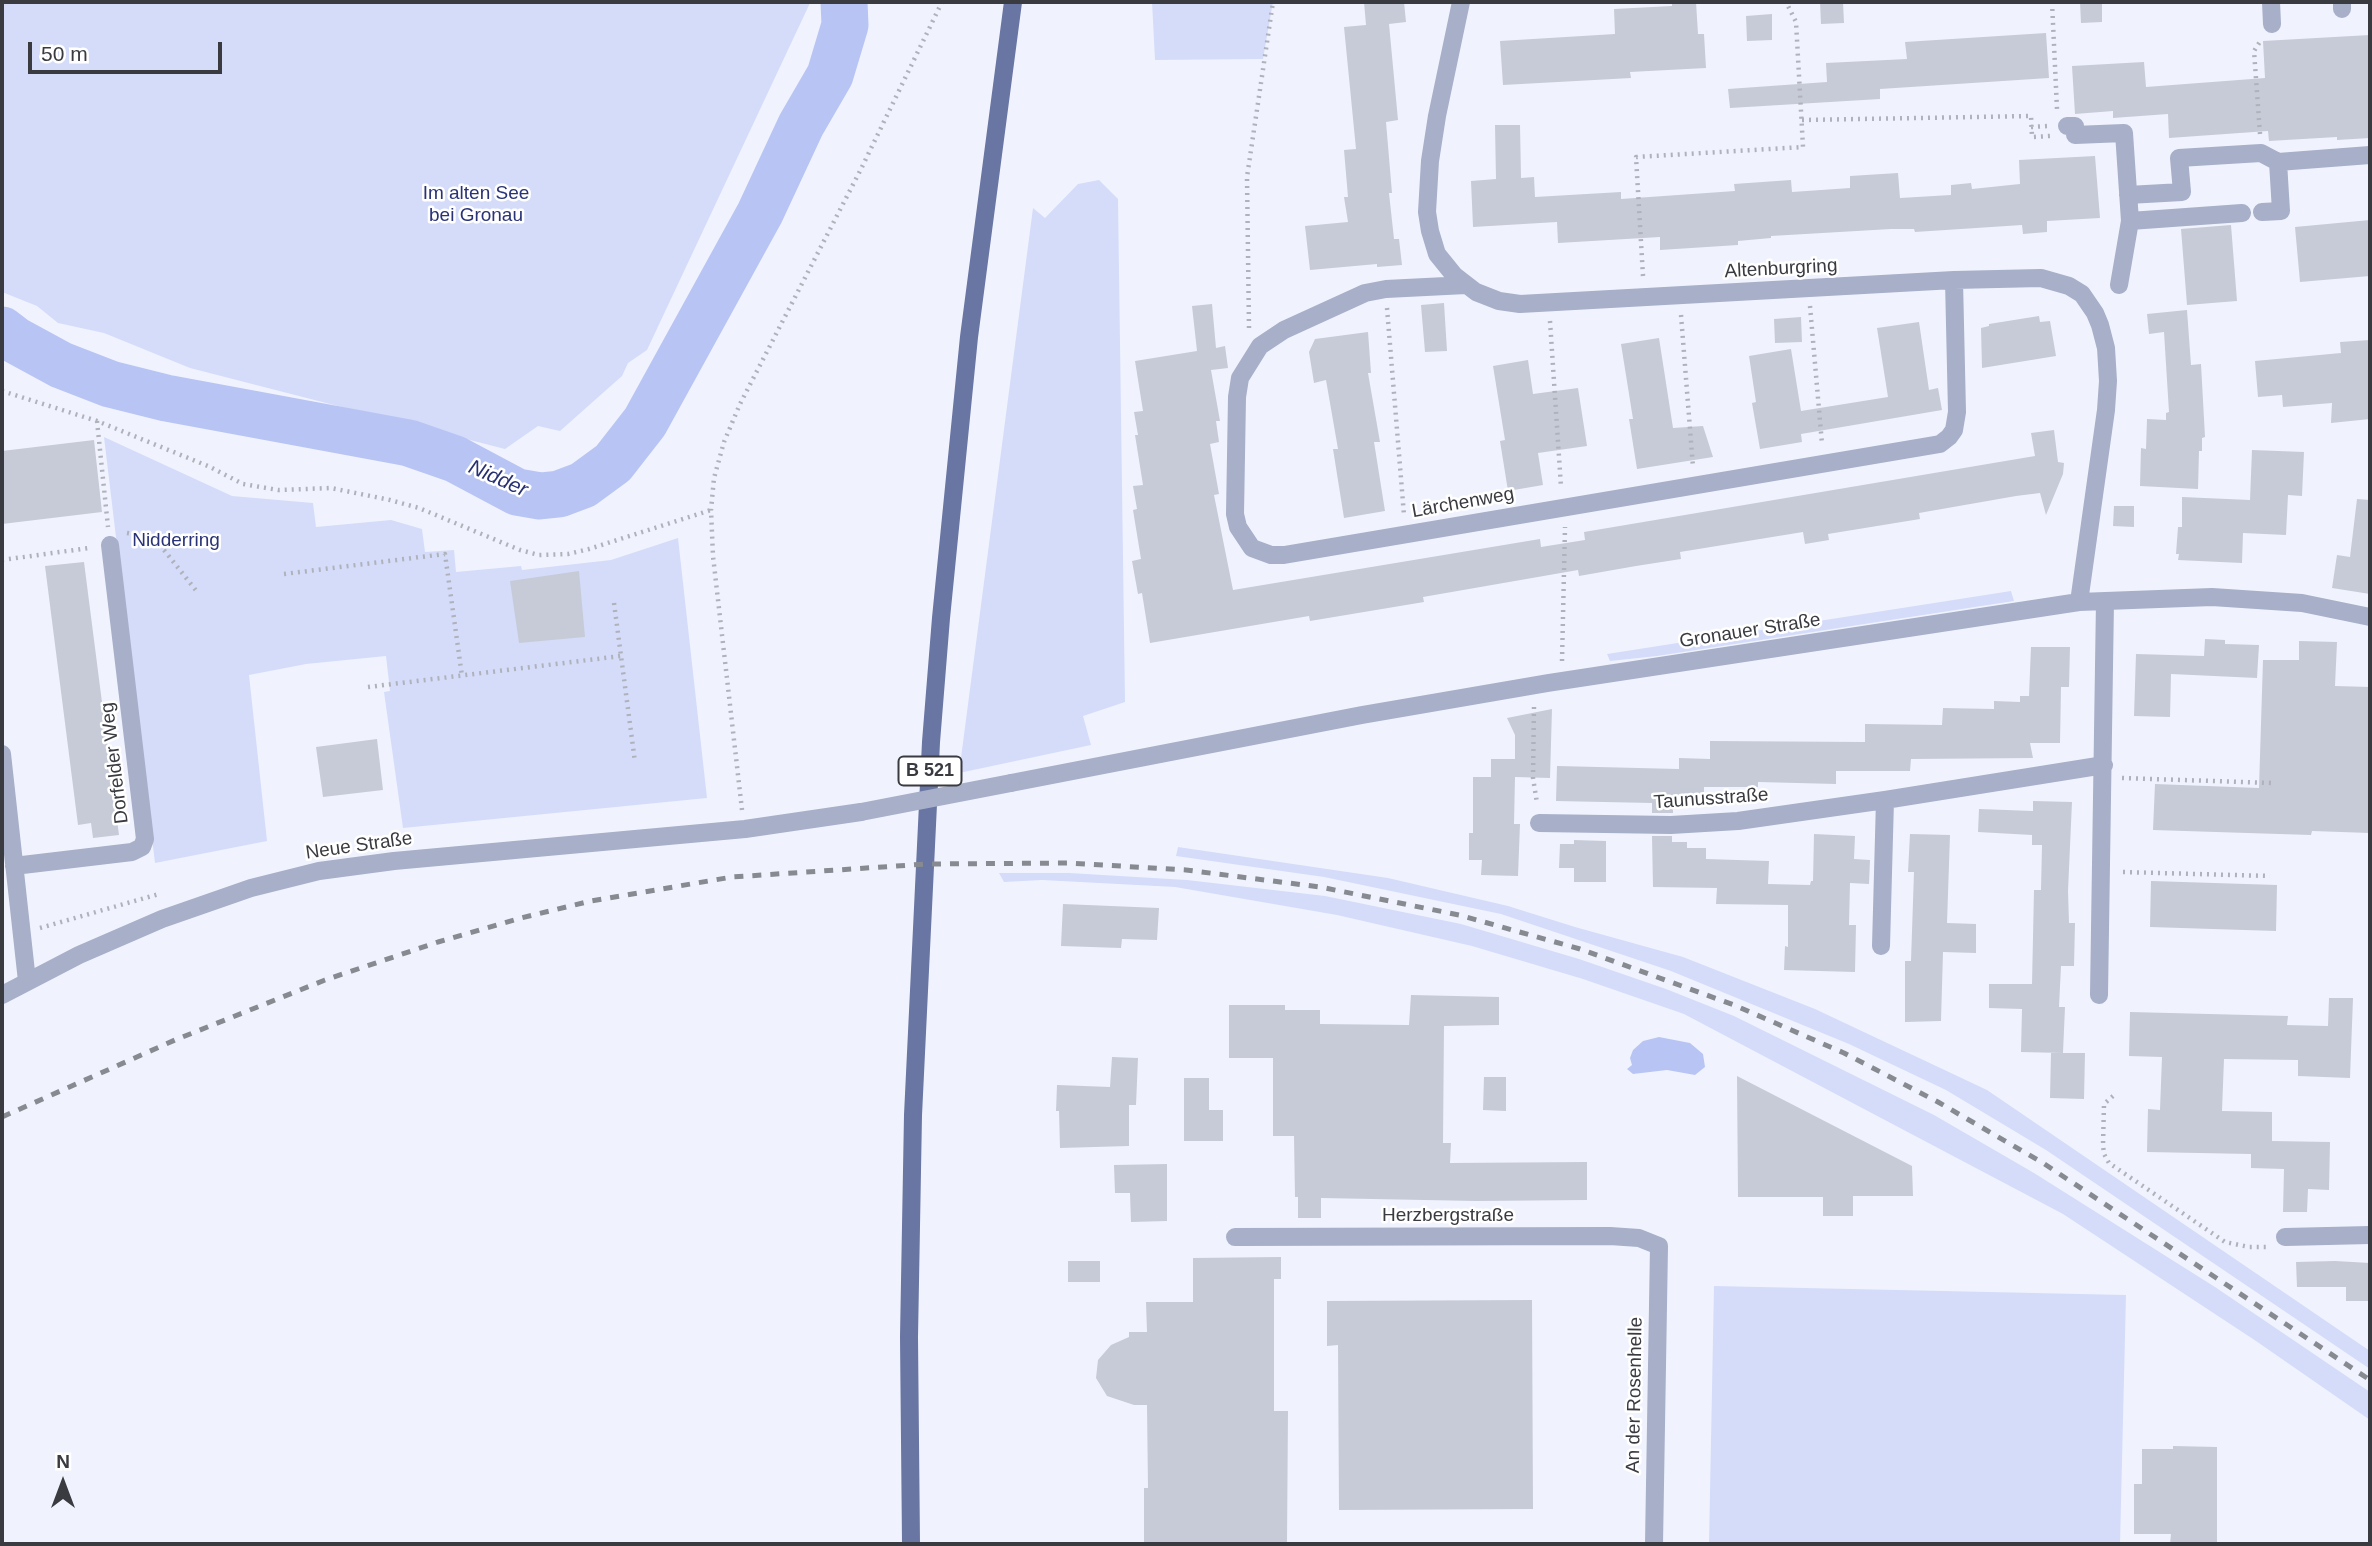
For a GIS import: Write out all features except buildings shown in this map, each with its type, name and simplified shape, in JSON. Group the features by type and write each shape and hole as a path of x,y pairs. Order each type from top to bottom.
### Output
{"main road":[{"name":"B 521","path":"911,1544 909,1337 913,1115 931,755 967,351 1013,2"}],"street":[{"name":"Altenburgring","path":"1461,2 1437,116 1430,161 1427,212 1437,254 1454,275 1476,292 1499,301 1520,304 1954,280 2041,278 2056,281 2082,294 2100,326 2107,364 2106,410 2079,602"},
{"path":"2271,2 2272,24"},
{"path":"2062,119 2075,126 2075,135 2124,133 2130,221 2119,285"},
{"path":"2128,195 2182,192 2179,158 2261,153 2278,162 2370,155"},
{"path":"2262,212 2281,211 2278,162"},
{"path":"2130,221 2242,213"},
{"name":"Lärchenweg","path":"1466,285 1386,289 1365,293 1284,330 1260,346 1240,378 1235,514 1238,527 1246,541 1261,552 1284,555 1931,447 1949,437 1954,430 1957,412 1954,280"},
{"name":"Dorfelder Weg","path":"14,866 132,852 142,847 145,839 110,545"},
{"name":"Gronauer Straße","path":"1011,783 1362,715 1549,683 2079,602 2212,597 2263,599 2302,603 2370,617"},
{"path":"2099,995 2105,601"},
{"path":"2,754 27,981"},
{"name":"Taunusstraße","path":"1539,823 1707,824 2104,771"},
{"name":"Neue Straße","path":"2,995 112,940 162,919 251,887 319,871 394,861 745,829 860,812 1011,783"},
{"path":"1881,946 1885,800"},
{"path":"2,835 14,866"},
{"path":"2285,1237 2370,1235"},
{"name":"Herzbergstraße","path":"1235,1237 1610,1236 1639,1238 1659,1246"},
{"name":"An der Rosenhelle","path":"1654,1544 1659,1246"}],"path":[{"path":"742,809 718,614 711,510 715,478 724,442 740,404 861,169 942,2"},
{"path":"1250,360 1247,177 1272,2"},
{"path":"1645,298 1636,157 1803,147 1796,22 1786,2"},
{"path":"2052,2 2062,119"},
{"path":"2261,153 2254,51 2272,24"},
{"path":"1802,121 2031,116 2032,137"},
{"path":"1808,288 1824,465"},
{"path":"1386,289 1405,534"},
{"path":"1679,296 1695,486"},
{"path":"1539,823 1534,778 1534,707 1563,659 1565,523 1549,303"},
{"path":"2,391 97,421 208,466 243,484 278,490 331,488 390,500 429,512 520,550 539,555 568,554 589,549 711,510"},
{"path":"97,421 110,545"},
{"path":"2,560 110,545 121,534 138,533 164,550 198,593"},
{"path":"284,574 445,554 462,676"},
{"path":"614,603 635,762"},
{"path":"368,687 621,656"},
{"path":"2104,771 2273,783"},
{"path":"2101,871 2270,876"},
{"path":"2113,1096 2104,1104 2104,1154 2109,1163 2225,1242 2249,1247 2285,1246 2285,1237"}],"green space":[{"name":"Im alten See bei Gronau","path":"2,2 810,3 647,350 628,363 622,376 560,431 538,426 505,449 190,368 104,333 58,323 37,306 2,292"},
{"path":"1152,2 1273,2 1263,59 1155,60"},
{"path":"1099,180 1118,199 1125,702 1083,716 1091,745 959,773 1033,208 1045,218 1078,184"},
{"name":"Nidderring","path":"104,437 232,496 313,503 316,527 391,520 422,529 425,552 454,550 456,572 521,566 522,570 611,560 678,538 707,798 403,828 384,692 390,691 386,656 306,664 249,675 267,841 155,863"},
{"path":"2011,591 2014,601 1657,656 1610,661 1607,654"},
{"path":"1178,847 1388,878 1508,906 1683,957 1815,1009 1987,1090 2370,1351 2370,1369 2046,1150 1946,1090 1849,1044 1671,971 1501,914 1324,877 1176,856"},
{"path":"999,873 1069,873 1187,880 1325,896 1461,924 1579,959 1734,1016 1934,1115 2034,1173 2215,1287 2370,1392 2370,1420 2063,1214 1684,1014 1583,979 1472,946 1337,915 1175,887 1042,880 1004,882"},
{"path":"1714,1286 2126,1295 2120,1544 1709,1544"}],"shaded area":[{"path":"1659,1037 1690,1043 1703,1054 1705,1067 1695,1075 1667,1070 1633,1074 1627,1069 1632,1065 1630,1058 1633,1050 1643,1041"}],"waterway":[{"name":"Nidder","path":"2,330 61,365 110,384 166,398 409,443 455,459 517,492 540,496 559,494 583,485 613,463 645,422 760,213 801,125 830,75 845,25 844,2"}],"railway":[{"path":"2,1117 175,1040 325,980 438,942 591,901 732,877 927,864 1069,863 1186,870 1320,887 1459,915 1580,949 1734,1005 1844,1053 1938,1102 2043,1163 2370,1380"}]}
